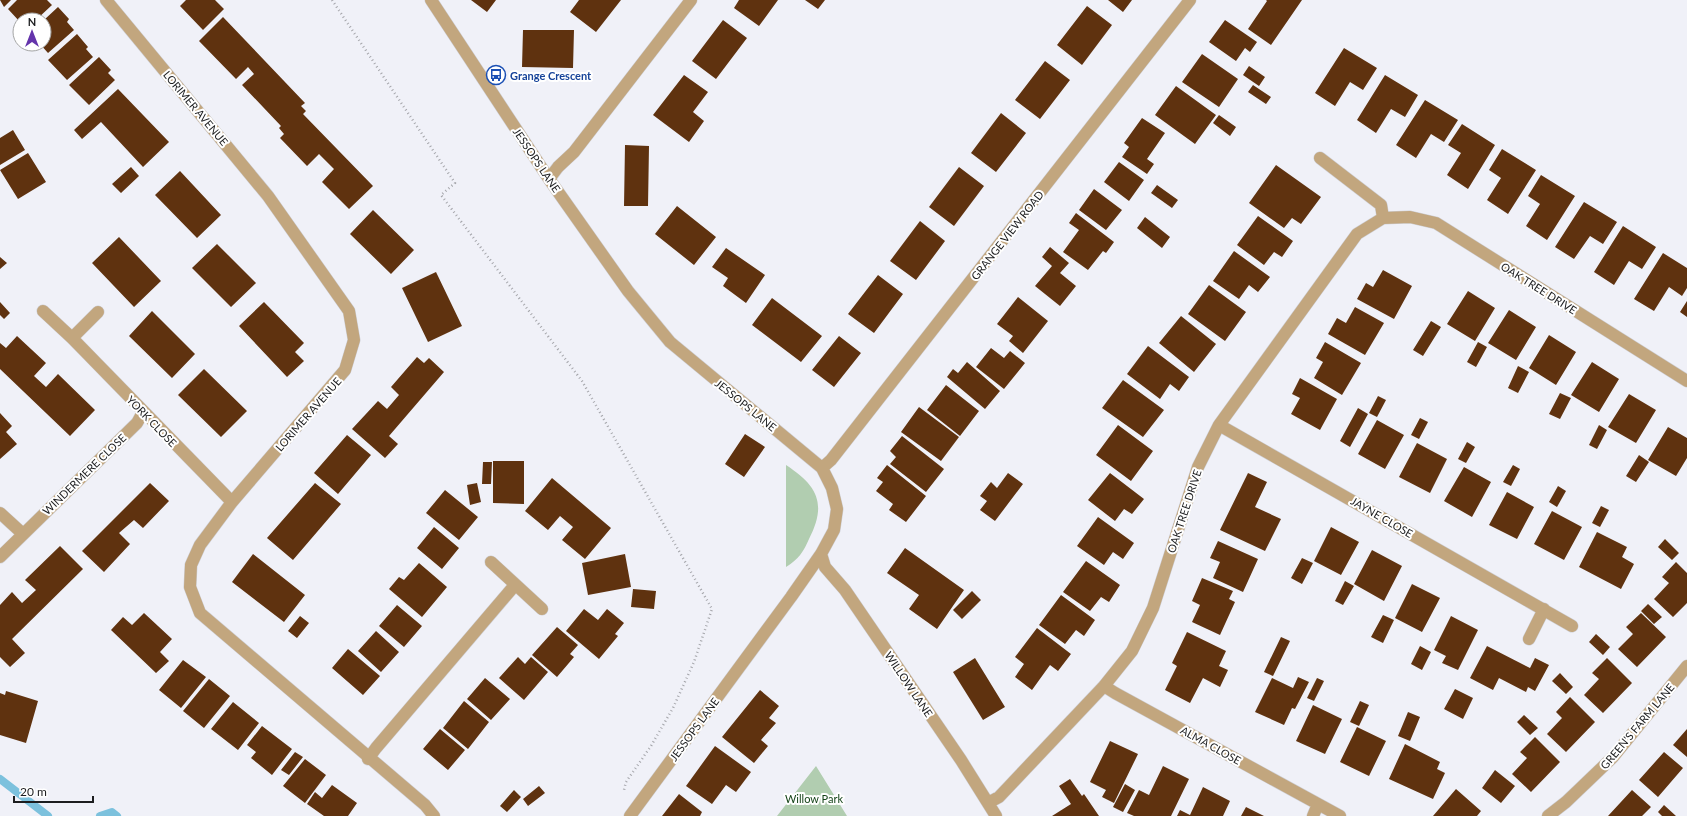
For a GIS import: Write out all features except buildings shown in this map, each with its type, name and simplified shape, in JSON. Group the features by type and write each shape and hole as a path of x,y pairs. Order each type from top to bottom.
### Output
{"street":[{"name":"LORIMER AVENUE","path":"106,0 268,196 349,311 354,340 345,370 232,502 200,545 192,565 190,587 200,613 368,759 424,805 434,816"},
{"name":"JESSOPS LANE","path":"431,0 549,179 628,291 670,342 822,468 832,488 838,509 834,530 821,554 787,603 632,814"},
{"path":"549,179 558,167 574,152 691,0"},
{"name":"GRANGE VIEW ROAD","path":"822,468 831,460 1190,0"},
{"path":"1320,158 1381,205 1383,218"},
{"name":"OAK TREE DRIVE","path":"988,803 999,797 1104,686 1132,651 1153,608 1198,467 1219,424 1357,234 1383,218 1410,217 1436,223 1687,381"},
{"name":"YORK CLOSE","path":"43,311 72,338 232,502"},
{"path":"72,338 98,312"},
{"name":"WINDERMERE CLOSE","path":"0,557 137,423 143,412"},
{"name":"JAYNE CLOSE","path":"1219,424 1572,626"},
{"path":"0,513 23,534"},
{"name":"WILLOW LANE","path":"821,554 825,567 845,590 996,816"},
{"path":"491,562 542,610"},
{"path":"368,759 515,585"},
{"path":"1530,638 1544,610"},
{"name":"GREEN'S FARM LANE","path":"1548,816 1566,802 1613,756 1687,666"},
{"name":"ALMA CLOSE","path":"1104,686 1340,816"},
{"path":"1313,816 1318,804"}],"path":[{"path":"332,0 455,183 441,195 582,380 712,610 694,662 673,708 651,746 626,782 623,800 632,814"}],"green space":[{"path":"786,465 806,480 812,488 818,506 818,516 800,555 786,567"},
{"name":"Willow Park","path":"816,766 847,816 777,816"}],"waterway":[{"path":"0,779 48,816"},
{"path":"100,816 112,812 117,816"}],"place":[{"name":"Grange Crescent","path":"496,75"}]}
